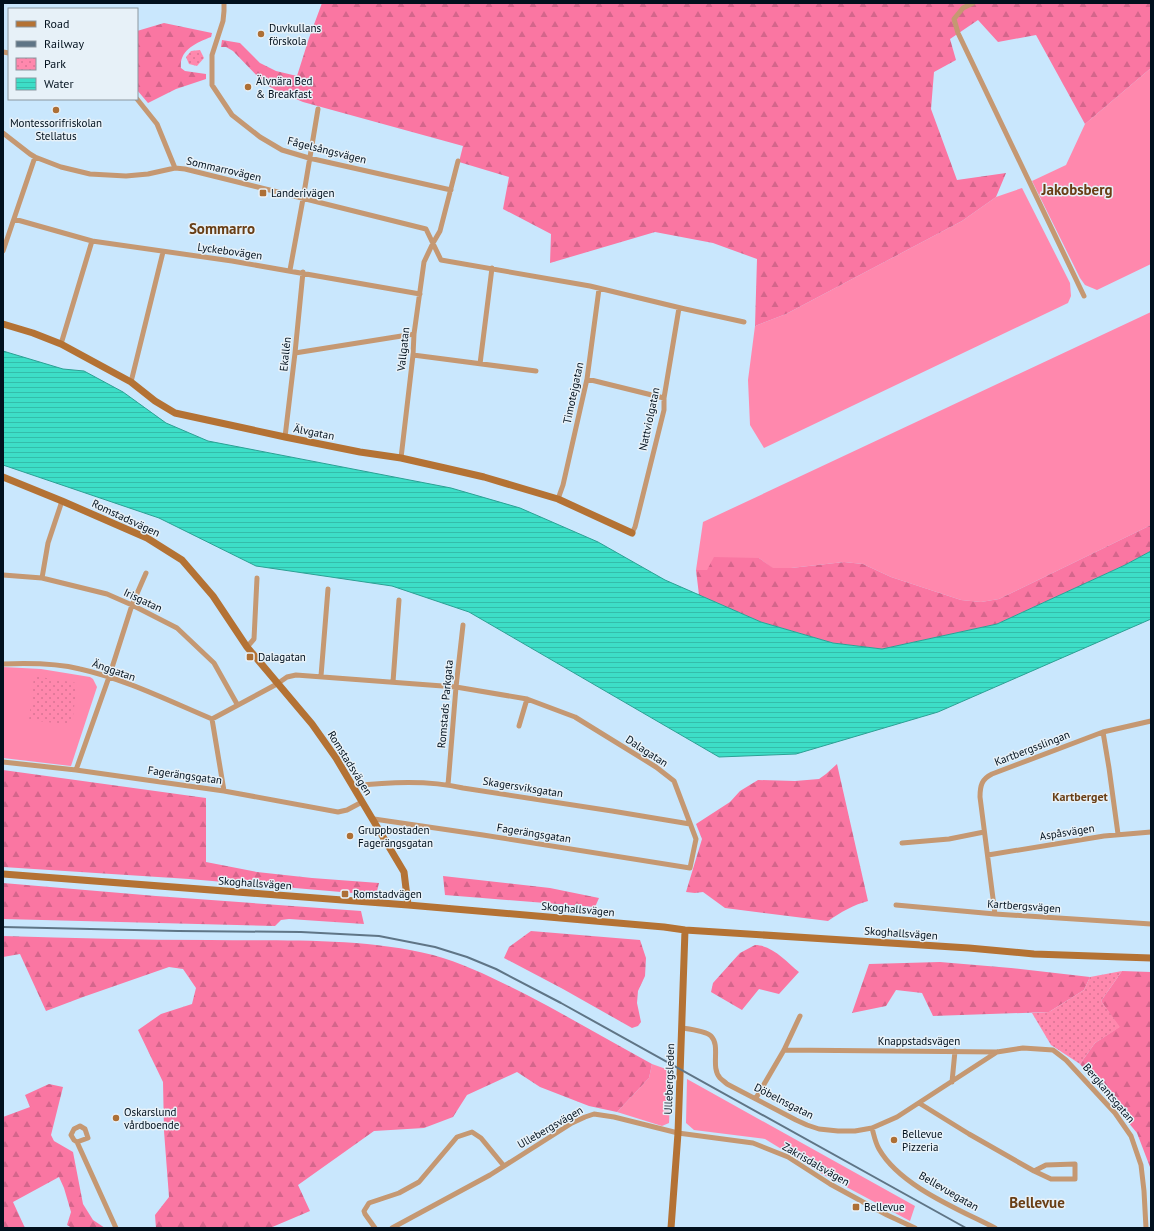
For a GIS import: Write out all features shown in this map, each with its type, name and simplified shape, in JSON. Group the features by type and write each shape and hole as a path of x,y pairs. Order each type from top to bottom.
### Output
{"main road":[{"name":"Älvgatan","path":"3,324 33,333 60,344 131,382 155,401 175,413 284,437 360,452 401,458 497,481 558,499 632,533"},
{"name":"Romstadsvägen","path":"3,477 147,538 182,560 213,596 247,647 312,724 336,758 374,819 404,872 408,905"},
{"name":"Skoghallsvägen","path":"3,874 408,905 685,930 969,948 1034,954 1151,958"},
{"name":"Ullebergsleden","path":"671,1228 678,1133 685,930"}],"street":[{"name":"Fågelsångsvägen","path":"224,3 222,21 212,55 212,85 232,115 260,137 282,150 310,158 451,190"},
{"path":"973,3 963,8 954,19 958,33 1084,296"},
{"path":"138,100 157,124 175,168"},
{"path":"290,270 318,109"},
{"name":"Sommarrovägen","path":"3,133 30,154 61,167 104,176 126,176 148,174 175,168 185,169 426,229 441,260 546,278 744,322"},
{"path":"3,251 36,157"},
{"name":"Vallgatan","path":"401,458 414,334 424,262 440,231 458,161"},
{"name":"Lyckebovägen","path":"14,219 92,241 290,270 420,294"},
{"path":"60,344 92,241"},
{"path":"131,382 163,252"},
{"path":"480,364 492,268"},
{"name":"Ekallén","path":"284,437 295,352 302,272"},
{"name":"Timotejgatan","path":"558,499 563,484 587,379 599,289"},
{"name":"Nattviolgatan","path":"632,533 635,527 664,410 664,398 678,308"},
{"path":"295,352 414,334"},
{"path":"413,355 536,371"},
{"path":"587,379 664,398"},
{"path":"42,578 48,543 62,501"},
{"path":"76,770 109,677 132,605 146,573"},
{"name":"Irisgatan","path":"3,575 42,578 107,594 177,628 214,663 238,704"},
{"path":"247,647 254,639 257,578"},
{"path":"321,676 328,589"},
{"path":"393,682 399,600"},
{"name":"Romstads Parkgata","path":"448,784 463,625"},
{"name":"Änggatan","path":"3,664 30,663 78,668 109,677 212,718"},
{"name":"Dalagatan","path":"212,718 277,684 286,676 296,675 456,687 527,699 575,717 656,767 674,781 696,839 690,868"},
{"path":"519,726 527,699"},
{"path":"212,718 224,791"},
{"name":"Kartbergsslingan","path":"995,914 980,796 980,788 985,778 1103,732 1151,721"},
{"path":"1103,732 1118,834"},
{"name":"Fagerängsgatan","path":"3,762 76,770 224,791 338,812 347,810 362,802"},
{"name":"Skagersviksgatan","path":"353,786 385,782 448,784 463,788 690,824"},
{"name":"Fagerängsgatan","path":"374,819 690,868"},
{"path":"902,843 949,839 984,832"},
{"name":"Aspåsvägen","path":"988,855 1118,834 1151,832"},
{"name":"Kartbergsvägen","path":"896,905 995,914 1151,924"},
{"path":"756,1098 784,1050 800,1016"},
{"name":"Döbelnsgatan","path":"682,1028 711,1036 715,1043 716,1072 719,1077 728,1084 796,1120 819,1129 838,1131 872,1128 896,1117 997,1052"},
{"name":"Knappstadsvägen","path":"784,1050 997,1052 1023,1048 1053,1050"},
{"name":"Bergkantsgatan","path":"1053,1050 1066,1060 1115,1113 1132,1136 1141,1165 1146,1228"},
{"path":"952,1082 955,1051"},
{"path":"919,1103 1034,1172 1050,1179 1075,1179 1075,1164 1046,1165 1034,1172"},
{"name":"Ullebergsvägen","path":"392,1228 479,1181 572,1123 594,1114 614,1117 678,1133"},
{"name":"Bellevuegatan","path":"872,1128 874,1138 882,1152 899,1172 911,1182 924,1191 995,1228"},
{"path":"375,1228 364,1214 364,1211 369,1203 398,1193 419,1182 457,1138 472,1132 480,1138 504,1166"},
{"name":"Zakrisdalsvägen","path":"678,1133 753,1143 788,1156 830,1184 887,1215 915,1228"},
{"path":"77,1142 116,1228"}],"green space":[{"path":"322,3 1151,3 1151,68 1085,124 1036,35 998,42 978,20 950,39 956,60 934,72 931,109 957,180 1006,173 996,197 962,221 786,314 755,326 757,259 713,243 655,232 550,263 551,234 503,209 509,177 459,162 463,146 303,102 279,92 265,84 233,51 226,47 221,47 222,40 240,43 260,63 276,71 297,76"},
{"path":"164,23 212,33 211,37 190,48 183,56 181,62 181,68 185,71 206,74 206,79 176,89 148,103 138,91 138,31"},
{"path":"200,50 204,58 197,66 189,64 186,57 191,51"},
{"path":"1151,68 1151,264 1097,290 1085,285 1080,278 1032,181 1066,165 1085,124"},
{"path":"1022,188 1070,283 1071,296 1068,303 764,448 750,425 748,380 755,326 786,314 962,221 996,197"},
{"path":"1151,312 1151,525 999,599 981,602 961,600 891,577 863,564 844,562 791,568 772,568 759,558 707,570 696,570 703,522"},
{"path":"1151,525 1151,551 1125,565 997,624 882,649 833,643 761,622 699,595 696,570 707,570 714,557 759,558 773,568 791,568 844,562 863,564 891,577 961,600 981,602 999,599"},
{"path":"3,667 41,669 90,677 93,679 97,687 71,766 3,758"},
{"path":"34,676 77,683 72,725 29,720"},
{"path":"837,764 868,901 847,909 828,921 725,908 703,892 686,892 702,839 696,824 730,802 740,791 758,780 795,781 819,779"},
{"path":"3,770 206,798 206,862 257,872 379,883 376,895 189,879 3,867"},
{"path":"443,876 550,888 599,898 595,907 445,895"},
{"path":"3,883 361,911 364,924 289,919 281,920 275,926 3,919"},
{"path":"531,931 640,940 646,958 645,976 638,991 637,1003 641,1022 638,1026 632,1028 504,958 509,947"},
{"path":"3,936 132,939 294,940 378,945 406,949 445,959 493,978 543,1003 652,1064 649,1078 617,1112 589,1106 540,1087 517,1072 467,1095 453,1117 424,1128 374,1131 298,1185 310,1211 270,1228 156,1228 155,1215 169,1197 164,1131 163,1082 138,1030 161,1014 192,1004 196,988 183,969 169,967 46,1011 20,954 3,957"},
{"path":"755,945 773,951 799,972 779,994 759,989 742,1010 711,992 713,983 740,953"},
{"path":"940,962 1090,977 1084,990 1049,1012 933,1016 922,993 896,990 886,1006 852,1013 869,964"},
{"path":"1122,971 1151,972 1151,1190 1150,1167 1137,1133 1080,1064 1095,1043 1119,1027 1101,1001"},
{"path":"1122,971 1101,1001 1120,1027 1095,1043 1080,1064 1051,1045 1032,1013 1049,1012 1084,990 1090,977"},
{"path":"652,1064 666,1069 671,1081 669,1123 662,1126 617,1112 649,1078"},
{"path":"687,1079 915,1206 910,1221 824,1175 765,1139 694,1130 686,1123"},
{"path":"49,1084 63,1087 51,1135 54,1141 73,1152 83,1204 93,1220 105,1228 72,1228 67,1225 71,1212 59,1177 13,1202 25,1228 3,1228 3,1117 30,1107 25,1095"}],"water":[{"path":"3,351 63,369 84,371 123,392 166,423 208,441 451,488 520,508 598,542 665,580 761,622 833,643 882,649 997,624 1125,565 1151,551 1151,619 938,712 796,754 719,757 469,612 392,586 256,566 159,518 3,465"}],"railway":[{"path":"3,927 301,932 379,936 435,947 467,957 496,969 561,1003 966,1228"}],"place":[{"name":"Duvkullans förskola","path":"261,34"},
{"name":"Älvnära Bed & Breakfast","path":"248,87"},
{"name":"Montessorifriskolan Stellatus","path":"56,110"},
{"name":"Landerivägen","path":"263,193"},
{"name":"Dalagatan","path":"250,657"},
{"name":"Gruppbostaden Fagerängsgatan","path":"350,836"},
{"name":"Romstadvägen","path":"345,894"},
{"name":"Oskarslund vårdboende","path":"116,1118"},
{"name":"Bellevue Pizzeria","path":"894,1140"},
{"name":"Bellevue","path":"856,1207"}],"district":[{"name":"Jakobsberg","path":"1077,190"},
{"name":"Sommarro","path":"222,229"},
{"name":"Kartberget","path":"1080,797"},
{"name":"Bellevue","path":"1037,1203"}]}
